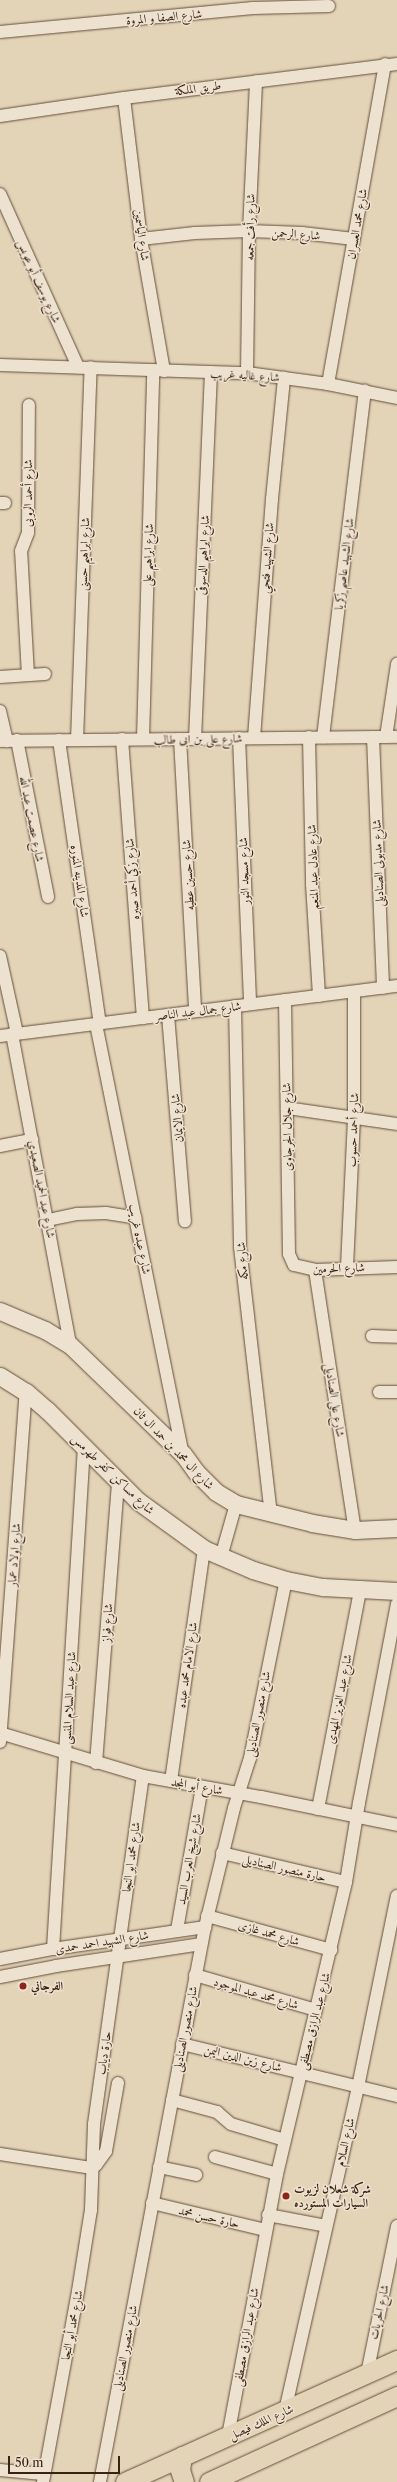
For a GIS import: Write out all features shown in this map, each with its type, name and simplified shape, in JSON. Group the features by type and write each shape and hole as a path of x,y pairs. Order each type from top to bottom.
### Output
{"main road":[{"name":"شارع الملك فيصل","path":"133,2480 182,2456 397,2360"},
{"path":"210,2482 397,2396"},
{"path":"182,2456 180,2470 184,2482"}],"street":[{"name":"شارع الصفا و المروة","path":"0,32 253,8 329,6"},
{"name":"طريق الملكة","path":"0,116 124,98 385,64 397,64"},
{"name":"شارع محمد العسران","path":"328,384 385,64"},
{"name":"شارع رأفت جمعه","path":"247,373 249,231 256,81"},
{"name":"شارع الياسمين","path":"124,98 159,370"},
{"name":"شارع يوسف أبو عويس","path":"0,194 78,367"},
{"name":"شارع الرحمن","path":"141,238 195,233 249,231 302,233 354,239"},
{"name":"شارع غاليه غريب","path":"0,365 247,373 328,384 397,398"},
{"name":"شارع ابراهيم حسنى","path":"77,740 91,368"},
{"name":"شارع ابراهيم على","path":"143,739 159,370"},
{"name":"شارع ابراهيم الدسوقى","path":"195,739 211,372"},
{"name":"شارع الشهيد فتحي","path":"254,738 272,499 284,378"},
{"name":"شارع الشهيد عاصم زكريا","path":"324,738 365,391"},
{"name":"شارع أحمد الروبى","path":"28,675 21,551 28,533 29,406"},
{"path":"392,738 397,664"},
{"path":"0,677 45,674"},
{"name":"شارع عصمت عبد الله","path":"0,711 48,897"},
{"name":"شارع مسجد النور","path":"239,738 250,1004"},
{"name":"شارع عادل عبد المنعم","path":"309,738 312,884 319,996"},
{"name":"شارع مدبولى الصناديلى","path":"373,738 383,988"},
{"name":"شارع على بن ابى طالب","path":"8,741 392,738"},
{"name":"شارع حسين عطيه","path":"180,739 195,1011"},
{"name":"شارع المدينه المنوره","path":"59,740 98,1024"},
{"name":"شارع زكي أحمد صبره","path":"122,740 143,1018"},
{"name":"شارع عبد الحميد الصعيدي","path":"0,956 70,1345"},
{"name":"شارع جمال عبد الناصر","path":"0,1036 250,1004 354,993 397,986"},
{"name":"شارع أحمد حسوب","path":"347,1267 354,1118 354,993"},
{"name":"شارع جلال الجرجاوى","path":"285,1000 289,1254"},
{"name":"شارع مكه","path":"236,1006 240,1247 271,1514"},
{"name":"شارع الايمان","path":"168,1015 185,1221"},
{"name":"شارع عبده غريب","path":"98,1024 183,1454"},
{"path":"287,1108 397,1124"},
{"path":"0,1146 32,1140"},
{"path":"48,1220 77,1214 99,1214 136,1218"},
{"name":"شارع الحرمين","path":"289,1254 294,1265 316,1270 347,1267 397,1267"},
{"name":"شارع على الصناديلى","path":"316,1270 355,1530"},
{"name":"شارع ال محمد بن حمد ال ثان","path":"0,1311 45,1330 70,1345 183,1454 196,1472 216,1492 236,1504 271,1514 355,1530 397,1528"},
{"path":"372,1336 397,1337"},
{"name":"شارع مساكن كفر طهرمس","path":"0,1376 26,1392 84,1446 118,1482 158,1518 204,1549 220,1557 286,1580 360,1590 397,1591"},
{"name":"شارع اولاد عمار","path":"0,1736 26,1392"},
{"path":"379,1392 397,1392"},
{"name":"شارع عبد السلام المنسى","path":"53,1949 84,1446"},
{"name":"شارع فواز","path":"96,1763 118,1482"},
{"path":"220,1557 236,1504"},
{"name":"شارع الامام محمد عبده","path":"171,1781 204,1549"},
{"name":"شارع منصور الصناديلى","path":"100,2482 201,1944 222,1853 250,1758 286,1580"},
{"name":"شارع عبد العزيز المهدى","path":"318,1809 360,1590"},
{"name":"شارع عبد الرازق مصطفى","path":"228,2436 276,2174 331,1950 346,1882 397,1604"},
{"name":"شارع أبو المجد","path":"0,1736 66,1753 143,1776 239,1793 397,1825"},
{"name":"شارع محمد ابو النجا","path":"120,1939 143,1776"},
{"name":"شارع شيخ العرب السيد","path":"177,1930 202,1787"},
{"name":"حارة منصور الصناديلى","path":"222,1853 346,1882"},
{"name":"شارع السلام","path":"285,2411 358,2087 397,1896"},
{"name":"شارع الشهيد احمد حمدى","path":"0,1960 53,1949 177,1930 206,1921"},
{"name":"شارع محمد غازى","path":"206,1921 331,1950"},
{"name":"حارة دياب","path":"91,2168 94,2124 120,1939"},
{"name":"شارع الشهيد احمد حمدى","path":"0,1977 201,1944"},
{"name":"شارع محمد عبد الموجود","path":"195,1975 316,2010"},
{"name":"شارع زين الدين اليمن","path":"182,2044 397,2096"},
{"path":"0,2154 91,2168 100,2162 106,2151 118,2083"},
{"path":"172,2100 217,2112 231,2124 285,2140"},
{"path":"215,2157 276,2174"},
{"path":"159,2167 196,2174"},
{"name":"شارع محمد أبو النجا","path":"43,2478 80,2284 91,2210 91,2168"},
{"name":"حارة حسن محمد","path":"152,2203 265,2230"},
{"path":"268,2215 326,2226"},
{"name":"شارع الحريات","path":"366,2374 397,2226"},
{"path":"0,2470 43,2478"}],"place":[{"name":"الفرجاني","path":"23,1986"},
{"name":"شركة شعلان لزيوت السيارات المستورده","path":"286,2196"}]}
